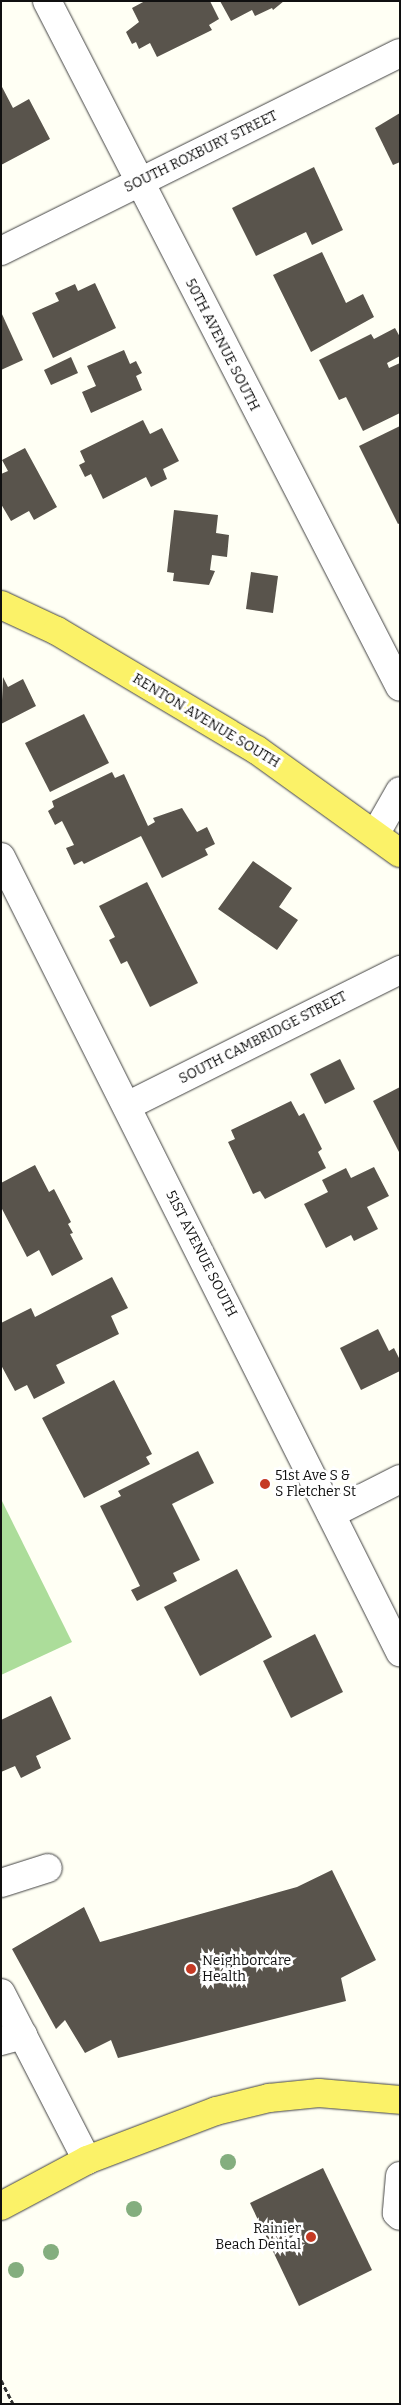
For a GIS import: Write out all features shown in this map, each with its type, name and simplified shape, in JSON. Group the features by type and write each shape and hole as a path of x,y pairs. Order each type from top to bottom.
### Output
{"main road":[{"name":"RENTON AVENUE SOUTH","path":"1,605 57,631 257,750 376,833 400,853"},
{"path":"1,2206 87,2160 216,2111 269,2098 320,2093 400,2100"}],"street":[{"name":"50TH AVENUE SOUTH","path":"47,1 138,183 400,687"},
{"name":"SOUTH ROXBURY STREET","path":"1,250 400,53"},
{"path":"376,833 400,791"},
{"name":"51ST AVENUE SOUTH","path":"1,857 400,1652"},
{"name":"SOUTH CAMBRIDGE STREET","path":"127,1106 400,970"},
{"path":"331,1514 400,1479"},
{"path":"1,1883 48,1868"},
{"path":"1,1993 12,2038 87,2160"},
{"path":"400,2176 397,2212 400,2216"}],"path":[{"path":"1,2380 13,2404"}],"green space":[{"path":"1,1499 72,1642 1,1675"}],"building":[{"path":"145,1 210,1 219,19 209,25 212,30 157,57 150,43 139,49 136,42 132,44 126,32 139,22 132,8"},
{"path":"220,1 284,1 273,10 272,8 255,16 252,10 231,21"},
{"path":"1,85 13,108 29,99 50,139 1,165"},
{"path":"400,113 400,162 393,165 375,128"},
{"path":"314,167 343,230 312,245 306,232 256,256 232,208"},
{"path":"322,252 346,303 363,294 374,317 311,352 273,275"},
{"path":"95,283 116,328 53,358 32,313 59,301 55,293 75,284 78,291"},
{"path":"1,312 23,360 1,370"},
{"path":"395,328 400,337 400,356 387,363 389,368 400,363 400,413 363,431 346,397 339,400 319,360 371,334 374,339"},
{"path":"124,350 130,364 136,361 142,373 136,376 142,390 91,413 82,392 96,386 87,366"},
{"path":"71,357 78,373 51,385 44,370"},
{"path":"143,420 150,434 162,428 179,461 163,469 167,479 151,487 146,477 103,499 91,474 85,477 79,465 85,462 80,451"},
{"path":"400,426 400,523 398,524 359,446"},
{"path":"25,448 57,507 34,520 29,511 11,521 1,504 1,474 8,471 2,460"},
{"path":"174,510 218,515 216,533 229,535 227,557 212,555 210,570 215,571 209,585 173,581 174,573 167,572"},
{"path":"251,572 278,576 273,613 246,609"},
{"path":"3,677 8,687 23,679 36,706 1,724"},
{"path":"84,714 109,763 50,792 25,743"},
{"path":"112,772 115,778 124,774 148,826 155,822 153,818 182,808 197,832 207,827 215,844 205,849 208,855 162,878 141,836 84,864 82,861 74,865 66,848 74,845 62,821 55,825 48,811 54,807 52,801"},
{"path":"253,861 292,888 279,907 298,920 277,950 218,909"},
{"path":"147,882 198,983 150,1007 127,961 121,964 109,940 115,937 99,906"},
{"path":"340,1059 355,1089 325,1104 310,1074"},
{"path":"400,1087 400,1154 373,1101"},
{"path":"291,1101 299,1116 304,1113 322,1149 318,1152 326,1168 265,1199 260,1191 253,1194 228,1142 235,1139 231,1130"},
{"path":"35,1165 49,1192 54,1189 71,1222 68,1224 73,1233 70,1234 83,1259 52,1276 39,1250 27,1257 1,1207 1,1183"},
{"path":"374,1167 389,1196 367,1207 378,1229 354,1241 351,1235 326,1248 304,1204 328,1192 322,1180 346,1168 351,1178"},
{"path":"112,1277 128,1308 111,1316 119,1334 56,1365 65,1383 34,1399 27,1385 15,1391 1,1365 1,1323 31,1308 35,1317"},
{"path":"378,1329 389,1351 394,1348 400,1360 400,1371 361,1390 340,1348"},
{"path":"114,1380 152,1454 146,1457 150,1464 84,1498 42,1418"},
{"path":"198,1451 214,1483 172,1504 200,1560 173,1573 177,1581 137,1601 131,1590 140,1586 100,1506 121,1496 118,1491"},
{"path":"237,1569 272,1637 200,1676 164,1607"},
{"path":"315,1634 343,1692 291,1718 263,1661"},
{"path":"51,1696 71,1739 36,1756 41,1768 21,1778 15,1766 1,1772 1,1720"},
{"name":"Neighborcare Health","path":"332,1870 376,1960 341,1978 346,2001 118,2058 111,2040 85,2053 65,2020 56,2029 12,1949 84,1907 100,1942 297,1887"},
{"name":"Rainier Beach Dental","path":"323,2168 372,2270 299,2306 250,2203"}],"place":[{"name":"51st Ave S & S Fletcher St","path":"265,1484"},
{"name":"Neighborcare Health","path":"191,1969"},
{"name":"Rainier Beach Dental","path":"311,2237"}]}
